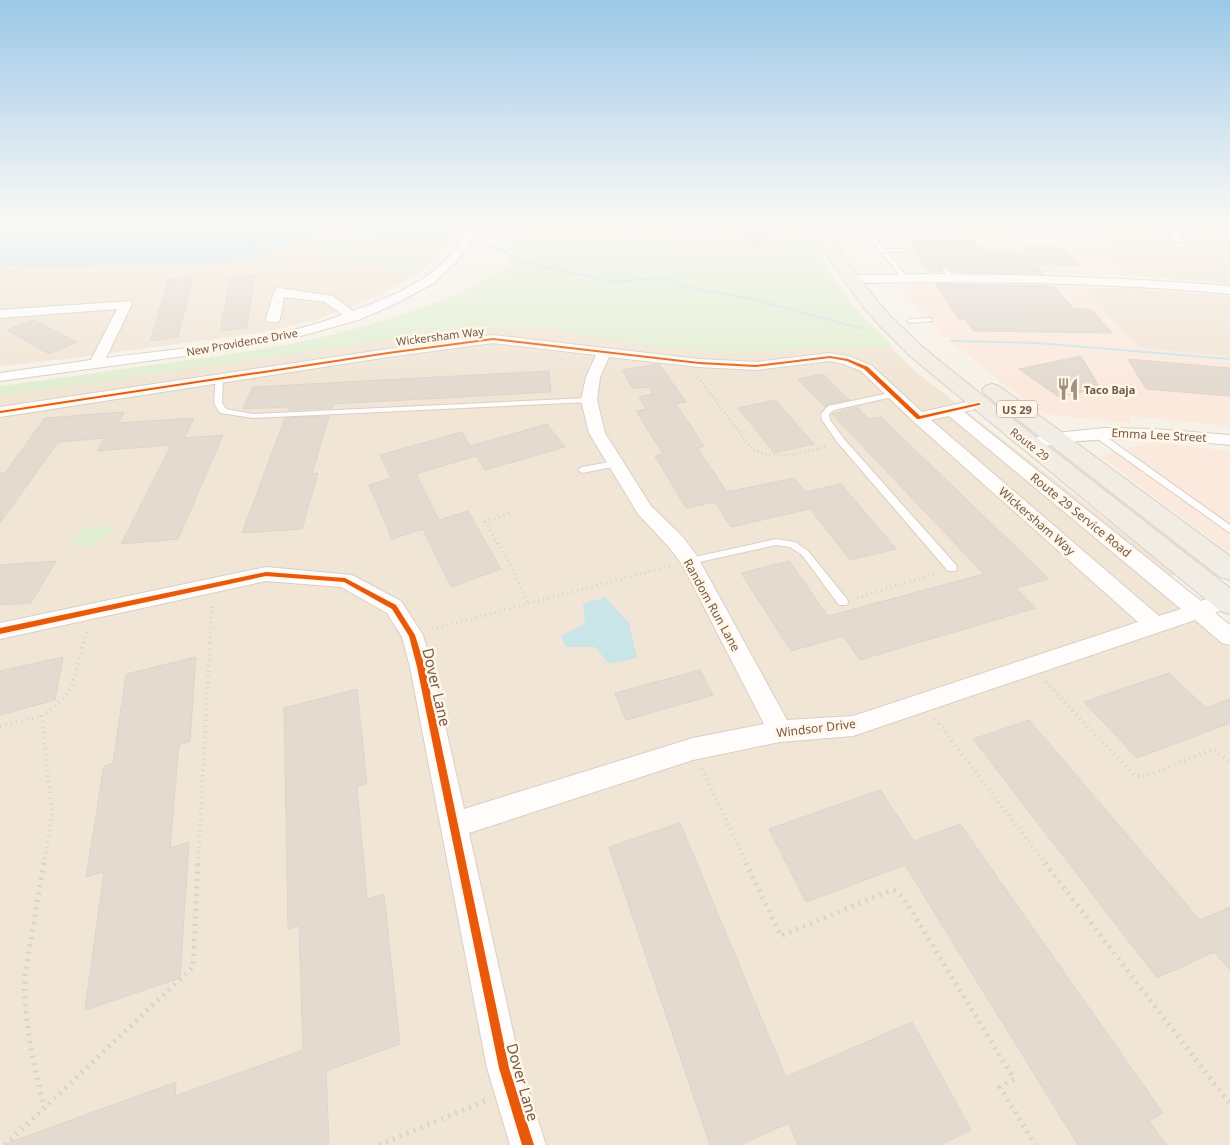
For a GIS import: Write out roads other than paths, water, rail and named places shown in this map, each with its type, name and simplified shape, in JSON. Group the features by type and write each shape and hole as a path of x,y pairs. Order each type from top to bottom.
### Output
{"main road":[{"name":"Route 29","path":"848,275 884,320 901,337 979,404 1229,600"},
{"name":"Route 29","path":"871,275 920,320 946,355 1230,570"}],"street":[{"name":"New Providence Drive","path":"0,377 269,339 353,317 413,290 434,275"},
{"path":"851,279 911,280 939,275"},
{"path":"969,275 1064,282 1151,284 1230,290"},
{"path":"274,319 279,292 329,299 353,317"},
{"path":"0,314 126,304 97,363"},
{"name":"Wickersham Way","path":"0,412 219,378 493,339 700,363 756,366 830,357 848,360 866,368 1155,625"},
{"name":"Random Run Lane","path":"605,351 593,377 589,400 597,434 644,510 675,541 690,561 780,732"},
{"path":"920,418 979,404"},
{"name":"Route 29 Service Road","path":"953,411 1230,637"},
{"name":"Emma Lee Street","path":"1030,444 1054,438 1132,431 1230,440"},
{"name":"Dover Lane","path":"0,630 266,574 345,580 394,607 412,635 421,667 504,1068 528,1145"},
{"name":"Windsor Drive","path":"454,825 693,748 780,732 853,726 1229,600"}],"lane":[{"path":"907,275 911,280"},
{"path":"219,378 218,403 222,411 253,416 589,400"},
{"path":"894,394 831,408 825,414 826,420 842,443 952,568"},
{"path":"1095,433 1230,530"},
{"path":"582,470 615,464"},
{"path":"690,561 776,542 792,544 805,552 844,602"}],"water":[{"path":"605,597 629,623 637,658 609,664 595,647 566,647 561,636 585,623 583,604"}],"waterway":[{"path":"583,275 611,282 661,278 695,289 748,298 865,329"},
{"path":"952,341 1037,343 1230,359"}],"place":[{"name":"Taco Baja","path":"1068,389"}]}
